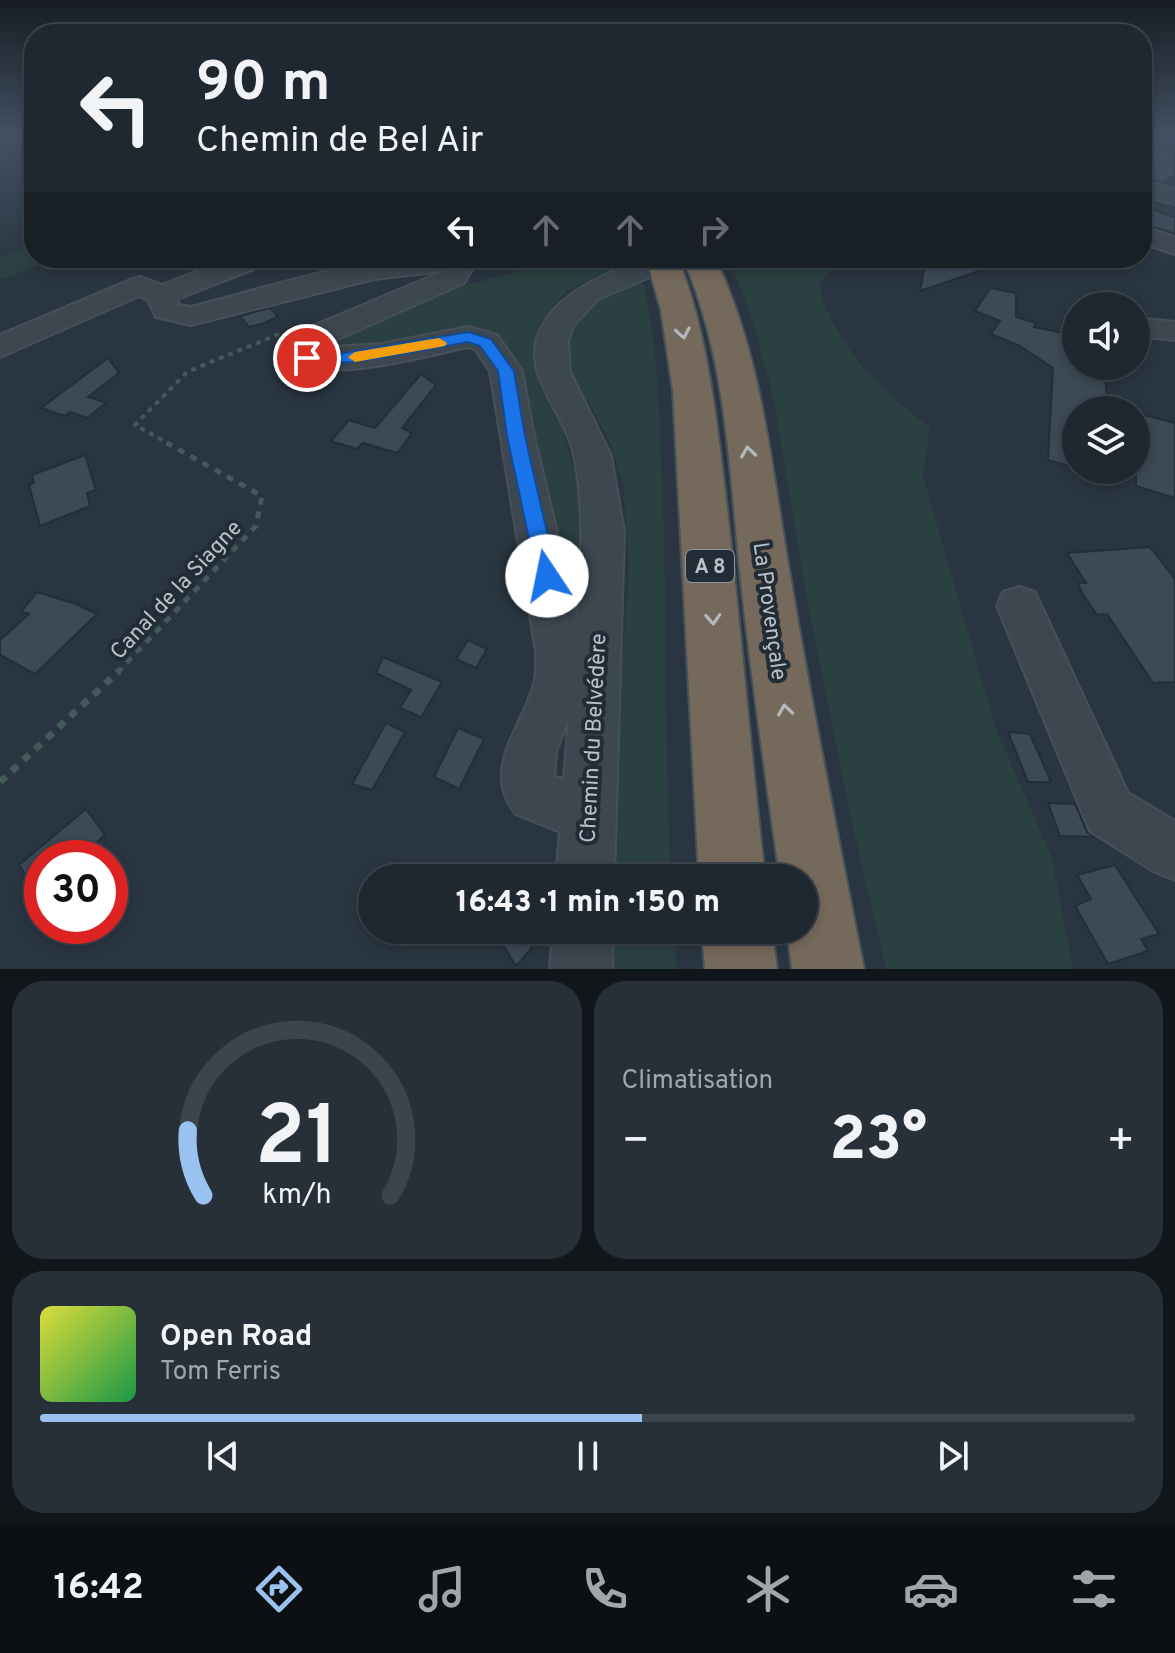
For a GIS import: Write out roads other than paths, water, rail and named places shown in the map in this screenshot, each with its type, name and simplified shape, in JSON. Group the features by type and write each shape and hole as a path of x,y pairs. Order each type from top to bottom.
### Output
{"highway":[{"name":"A 8","path":"654,268 673,286 694,397 710,568 731,864"},
{"name":"La Provençale","path":"706,268 722,312 740,397 797,787 828,969"},
{"path":"738,944 741,969"}],"street":[{"path":"1152,190 1175,197"},
{"path":"1152,238 1175,246"},
{"path":"0,347 140,286 161,295 228,268"},
{"path":"161,295 166,311 191,316 394,268"},
{"path":"459,268 454,277 441,284 305,341 300,353 320,360 338,359 468,337 486,342 496,354 506,371 516,436 555,619 560,664 558,683 530,755 526,777 530,790 540,799 588,808"},
{"name":"Chemin du Belvédère","path":"586,864 604,531 593,456 554,372 552,341 559,323 588,293 644,268"},
{"path":"1150,328 1175,331"},
{"path":"1019,606 1109,812 1175,852"},
{"path":"581,969 582,944"}]}
